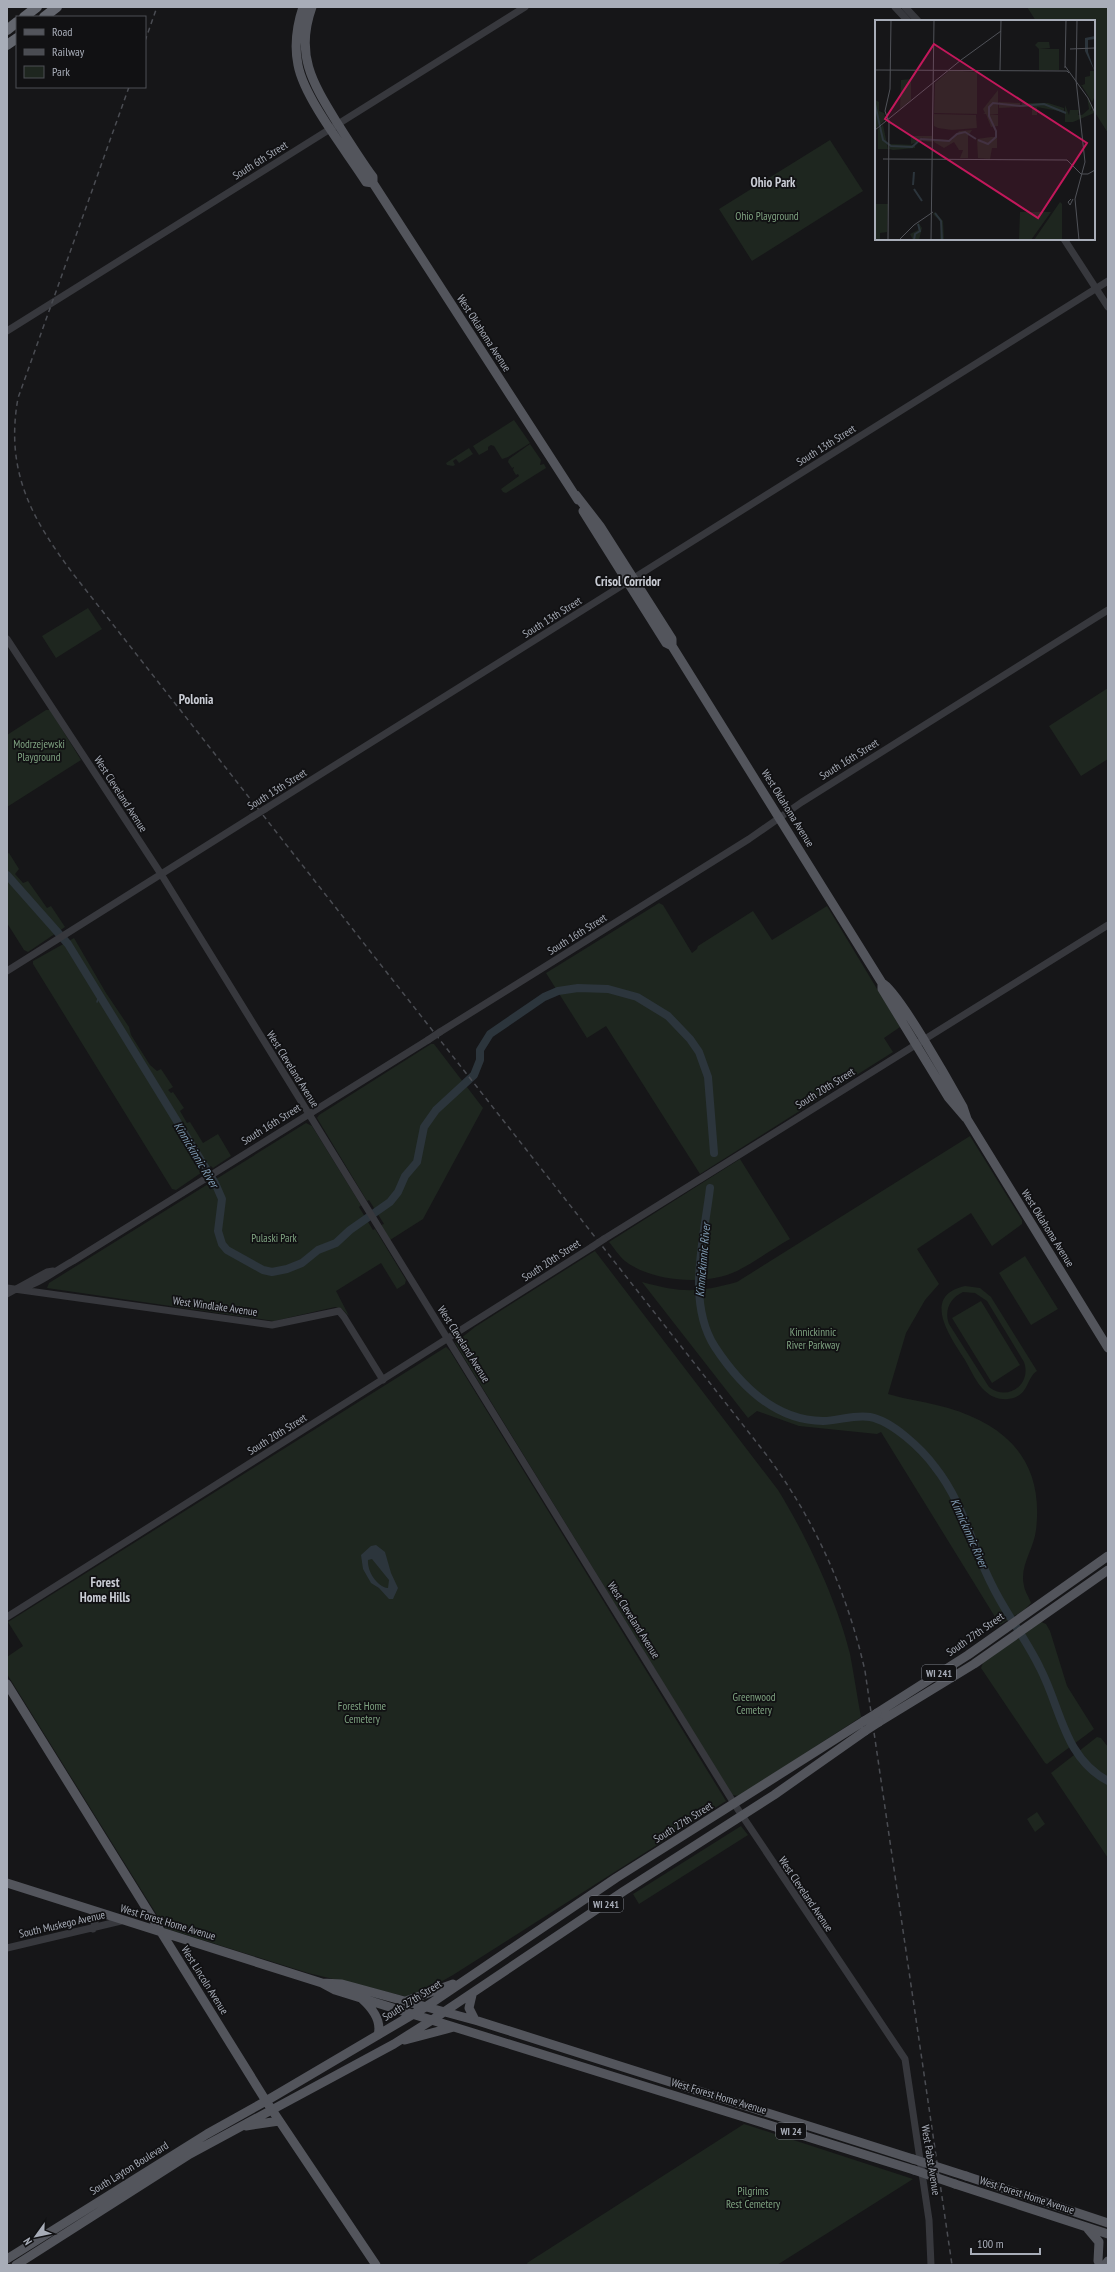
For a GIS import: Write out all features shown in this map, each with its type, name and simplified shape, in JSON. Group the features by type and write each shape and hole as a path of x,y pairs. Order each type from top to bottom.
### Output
{"highway":[{"path":"25,16 37,7"},
{"path":"45,16 57,7"},
{"path":"7,30 16,23"},
{"path":"7,45 16,39"}],"main road":[{"name":"West Oklahoma Avenue","path":"303,7 296,38 298,66 307,90 335,127"},
{"name":"West Oklahoma Avenue","path":"312,7 305,34 307,67 335,127 366,182 373,183 576,495 597,522 632,581 672,639 672,646 882,983 888,985 919,1042 942,1079 963,1107 967,1120 1108,1348"},
{"name":"South 27th Street","path":"266,2101 426,2006 616,1878 735,1805 864,1721 878,1717 974,1664 1008,1640 1029,1618 1039,1603 1108,1556"},
{"path":"1095,1578 1098,1562"},
{"name":"South 27th Street","path":"272,2110 394,2044 472,1995 624,1891 742,1816 865,1731 878,1717 999,1632 1029,1618 1045,1613 1108,1570"},
{"path":"1045,1613 1051,1604 1073,1580"},
{"name":"West Lincoln Avenue","path":"7,1684 266,2101 376,2265"},
{"name":"West Forest Home Avenue","path":"7,1883 121,1921 322,1983 335,1990 362,1999 914,2170 1108,2234"},
{"path":"404,2001 467,1979"},
{"name":"West Forest Home Avenue","path":"322,1983 342,1984 475,2020 1108,2222"},
{"path":"472,1995 469,2008 475,2020"},
{"path":"362,1999 379,2023 378,2035"},
{"path":"394,2044 455,2027"},
{"name":"South Layton Boulevard","path":"7,2259 149,2169 266,2101"},
{"name":"South Layton Boulevard","path":"16,2265 190,2154 272,2110"},
{"path":"240,2127 280,2121"},
{"path":"1097,2219 1108,2215"},
{"path":"1086,2227 1099,2242 1100,2264"},
{"path":"1100,2264 1108,2245"},
{"path":"1100,2264 1108,2262"}],"street":[{"name":"South 6th Street","path":"7,331 335,127 524,7"},
{"path":"895,7 907,20"},
{"path":"905,7 917,20"},
{"path":"1065,240 1108,307"},
{"name":"South 13th Street","path":"7,971 632,581 1108,281"},
{"name":"South 16th Street","path":"7,1294 47,1272 51,1274 204,1180 745,842 779,817 1108,610"},
{"name":"West Cleveland Avenue","path":"7,639 161,874 735,1805 905,2059"},
{"name":"South 20th Street","path":"7,1617 592,1247 1108,925"},
{"path":"47,1293 44,1286 51,1274"},
{"name":"West Windlake Avenue","path":"7,1288 272,1325 338,1311 344,1317 383,1380"},
{"path":"92,1911 96,1918 93,1929"},
{"name":"South Muskego Avenue","path":"7,1948 93,1929 121,1921"},
{"name":"West Pabst Avenue","path":"905,2059 929,2220 931,2265"}],"green space":[{"path":"1027,7 1108,7 1108,133 1095,113 1095,20 1035,20"},
{"name":"Ohio Playground","path":"830,140 863,191 752,261 719,209"},
{"path":"514,420 530,443 508,457 502,459 494,446 491,445 488,447 488,450 479,455 473,446"},
{"path":"530,444 541,460 540,465 544,464 546,468 506,493 503,492 501,489 519,476 518,474 516,475 513,470 514,467 512,468 508,462 509,459"},
{"path":"469,448 473,454 459,463 456,459 453,461 455,465 453,466 447,465 446,463"},
{"path":"88,608 102,629 56,658 42,636"},
{"path":"1108,688 1108,759 1081,776 1049,726"},
{"name":"Modrzejewski Playground","path":"46,710 50,710 81,760 7,807 7,735"},
{"path":"9,853 19,869 15,874 23,883 28,881 47,908 51,906 65,927 28,952 24,950 7,923 7,854"},
{"path":"659,903 663,905 692,953 698,946 753,911 772,940 827,906 900,1027 884,1038 893,1052 700,1174 606,1026 587,1038 546,973"},
{"path":"74,938 106,993 129,1027 131,1035 150,1065 157,1071 161,1069 173,1087 168,1090 171,1093 173,1092 184,1108 180,1111 187,1123 190,1122 203,1143 218,1134 231,1156 213,1168 211,1166 176,1190 172,1189 33,964 33,961"},
{"path":"431,1044 434,1044 483,1108 423,1219 390,1240 381,1225 384,1224 369,1200 367,1201 317,1118 319,1115"},
{"name":"Pulaski Park","path":"306,1123 312,1126 361,1205 359,1207 373,1230 375,1229 406,1280 405,1284 397,1289 381,1263 336,1291 349,1316 342,1309 335,1307 274,1321 47,1288 49,1283"},
{"name":"Kinnickinnic River Parkway","path":"970,1136 1022,1220 1022,1224 992,1246 971,1213 917,1249 939,1284 925,1300 906,1333 888,1394 948,1408 989,1425 1005,1437 1018,1451 1028,1467 1034,1485 1037,1506 1035,1537 1023,1571 1025,1588 1031,1603 1024,1610 1000,1625 881,1432 877,1434 799,1426 757,1411 748,1418 642,1282 679,1290 700,1290 737,1282"},
{"path":"740,1159 790,1239 737,1271 710,1279 695,1280 680,1280 664,1277 650,1274 636,1268 625,1261 609,1242"},
{"name":"Greenwood Cemetery","path":"595,1251 778,1490 800,1528 820,1570 837,1613 850,1654 861,1717 739,1796 732,1795 455,1343 475,1327"},
{"path":"1025,1256 1058,1309 1031,1325 999,1273"},
{"path":"965,1286 980,1288 991,1297 1037,1371 1030,1378 1024,1391 1020,1394 1008,1399 996,1398 985,1391 976,1380 947,1330 943,1318 942,1308 944,1299 952,1291","holes":["963,1292 975,1293 987,1301 1024,1362 1026,1370 1025,1377 1021,1384 1011,1391 1004,1393 989,1387 949,1324 947,1314 949,1305 952,1301"]},
{"path":"981,1301 1020,1365 992,1383 952,1318"},
{"name":"Forest Home Cemetery","path":"446,1347 450,1351 726,1801 453,1975 414,1997 408,1997 308,1973 165,1928 7,1674 7,1657 23,1646 8,1622"},
{"path":"1041,1622 1046,1624 1050,1631 1067,1686 1094,1729 1047,1764 981,1668 983,1663"},
{"path":"1097,1737 1101,1738 1108,1747 1108,1858 1051,1773"},
{"path":"1037,1812 1045,1824 1035,1832 1027,1819"},
{"path":"741,1826 748,1835 639,1904 633,1894"},
{"name":"Pilgrims Rest Cemetery","path":"744,2124 913,2179 777,2265 528,2265 527,2263"}],"shaded area":[{"path":"376,1545 385,1552 391,1573 398,1588 393,1599 389,1599 379,1588 371,1583 363,1569 361,1555 371,1546","holes":["372,1559 389,1580 388,1588 380,1585 369,1569 368,1560"]}],"waterway":[{"name":"Kinnickinnic River","path":"7,875 68,944 215,1183 222,1199 218,1231 222,1244 227,1250 263,1270 272,1272 287,1269 302,1263 318,1250 336,1243 350,1230 390,1202 398,1192 405,1176 417,1162 424,1127 436,1110 474,1075 480,1060 480,1050 490,1034 544,997 558,991 578,988 608,989 637,997 668,1016 690,1039 699,1052 708,1077 714,1153"},
{"name":"Kinnickinnic River","path":"97,1002 99,995"},
{"name":"Kinnickinnic River","path":"710,1188 701,1249 699,1290 701,1310 706,1329 715,1347 736,1375 760,1398 774,1408 789,1415 823,1421 852,1417 870,1417 888,1424 915,1444 935,1467 953,1495 992,1585 1040,1668 1065,1731 1073,1746 1093,1771 1108,1781"}],"railway":[{"path":"146,38 157,7"},
{"path":"129,88 18,398 15,424 15,448 25,492 45,534 74,575 765,1453 799,1503 813,1529 827,1556 849,1612 865,1671 952,2265"}],"district":[{"name":"Ohio Park","path":"773,182"},
{"name":"Crisol Corridor","path":"628,581"},
{"name":"Polonia","path":"196,699"},
{"name":"Forest Home Hills","path":"105,1590"}]}
